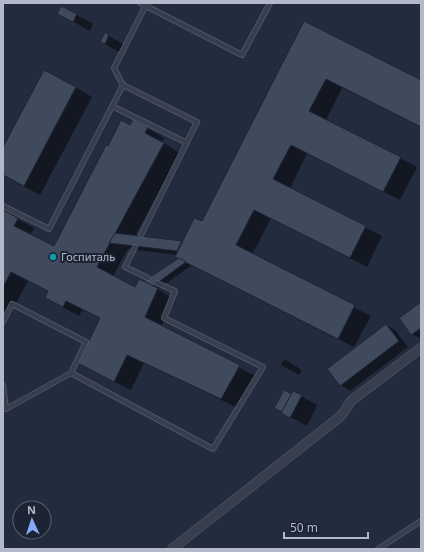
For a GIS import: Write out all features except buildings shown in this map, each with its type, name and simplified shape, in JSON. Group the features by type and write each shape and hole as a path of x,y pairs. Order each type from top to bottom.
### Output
{"street":[{"path":"172,549 341,416 351,401 421,348"}],"lane":[{"path":"140,3 242,55 270,3"},
{"path":"141,235 197,122 123,85 114,68 147,3"},
{"path":"3,206 49,229 123,85"},
{"path":"112,106 187,143"},
{"path":"135,247 125,267 148,278"},
{"path":"71,373 213,449 263,367 164,318 176,291 157,283"},
{"path":"3,322 12,304 86,342 71,373 6,408"},
{"path":"3,385 6,408 3,414"},
{"path":"378,549 421,521"}],"place":[{"name":"Госпиталь","path":"53,257"}]}
